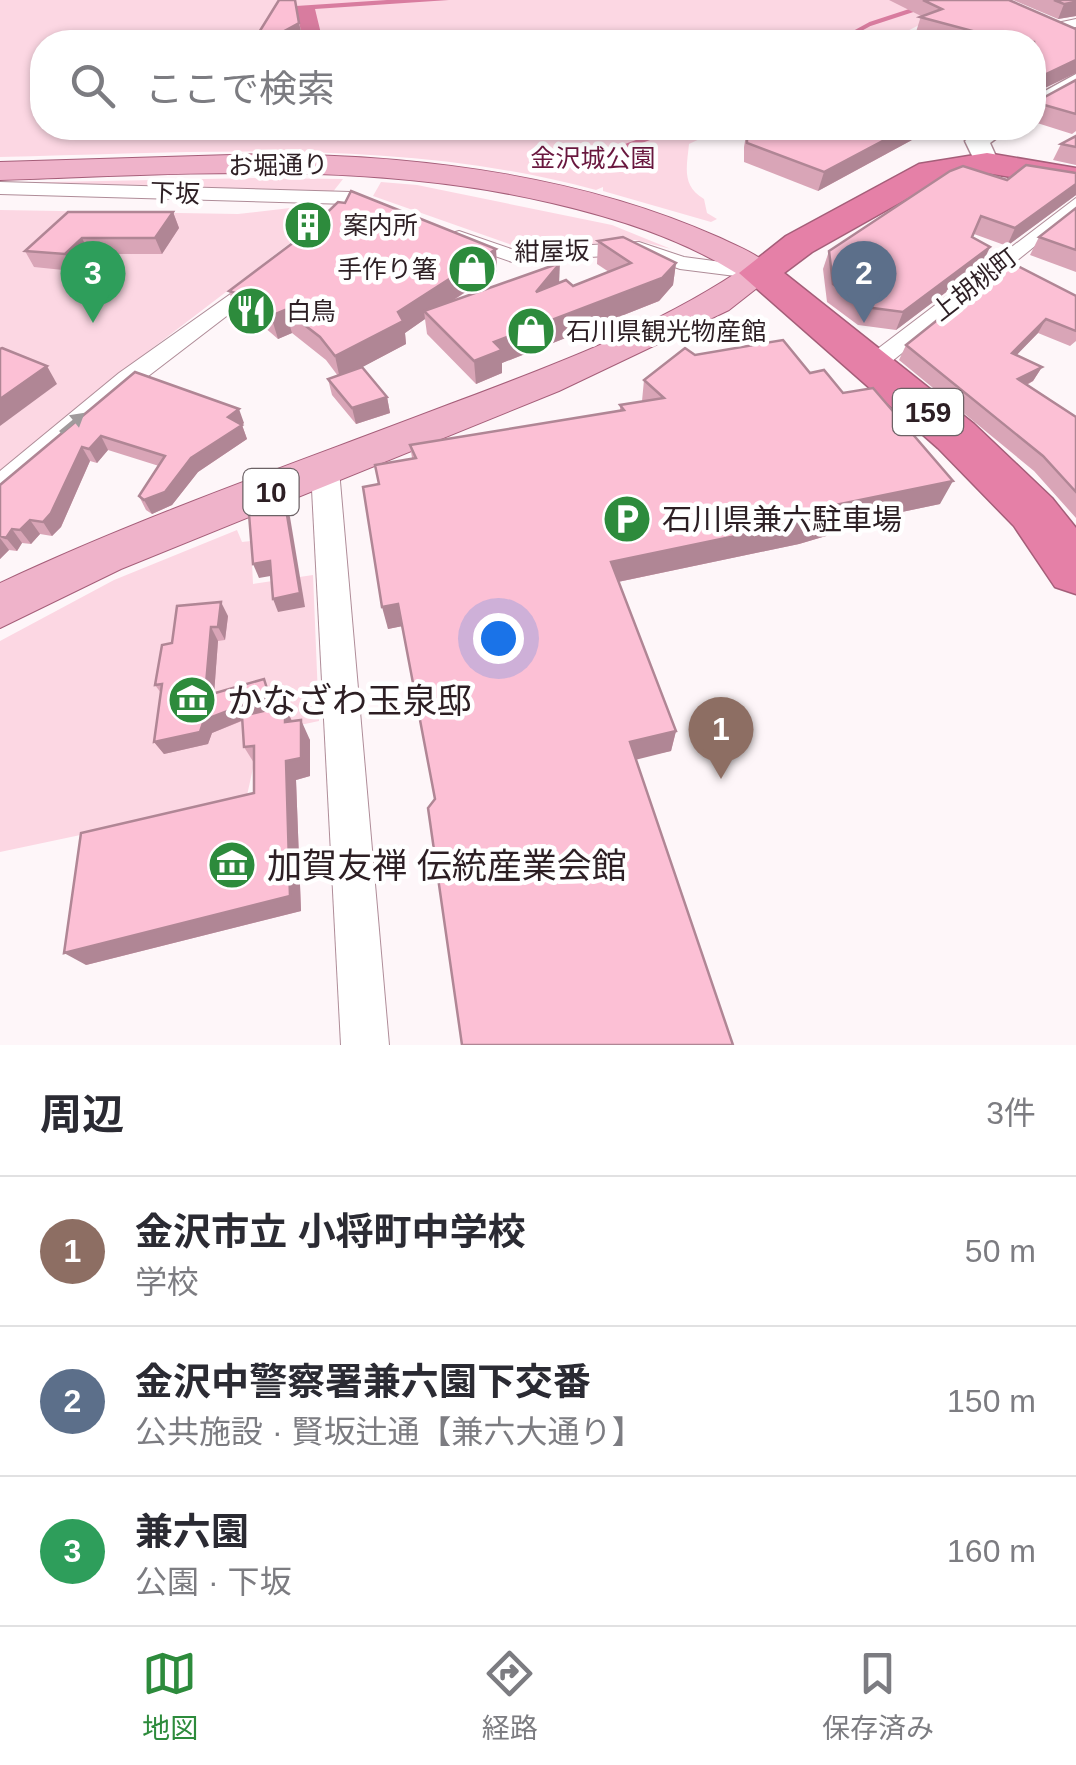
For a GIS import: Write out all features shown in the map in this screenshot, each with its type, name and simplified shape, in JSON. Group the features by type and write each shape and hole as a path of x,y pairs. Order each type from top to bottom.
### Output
{"highway":[{"path":"759,272 799,244 930,171 988,163 1076,178"},
{"name":"159","path":"759,272 956,436 1033,512 1076,571"}],"main road":[{"name":"お堀通り","path":"0,171 352,164 430,171 554,194 680,230 759,272"},
{"name":"10","path":"0,607 104,556 544,382 716,302 759,272"}],"street":[{"path":"1030,18 1076,38"},
{"path":"1049,26 1076,23"},
{"path":"1046,99 1076,80"},
{"path":"977,140 988,163"},
{"name":"下坂","path":"0,188 350,198"},
{"path":"327,227 350,198"},
{"path":"0,204 243,206 350,198 404,218"},
{"name":"上胡桃町","path":"872,365 1076,204"},
{"name":"紺屋坂","path":"440,230 512,256 639,248 680,263 759,272"},
{"path":"0,488 41,448 128,377 282,263"},
{"path":"326,470 365,1045"}],"green space":[{"name":"金沢城公園","path":"0,0 968,0 909,30 30,30 30,140 698,140 689,144 689,182 704,199 707,213 717,219 711,222 603,191 603,187 596,190 522,173 374,155 225,152 0,157"},
{"path":"343,179 332,193 0,183"},
{"path":"381,182 417,185 612,225 671,249 635,240 526,250 373,196"},
{"path":"307,206 315,209 319,221 99,389 0,478 0,210 238,214"},
{"path":"237,530 242,542 251,541 253,584 313,575 319,721 253,735 255,759 246,800 0,852 0,641 114,580"}],"shaded area":[{"path":"449,0 315,9 320,30 301,30 296,6"}],"building":[{"path":"279,0 295,0 299,23 286,30 260,30"},
{"path":"923,0 1009,0 1076,29 1076,60 1046,74 1046,30 969,30 920,17 942,9"},
{"path":"1076,80 1076,114 1046,105 1046,96"},
{"path":"1076,136 1076,147 1061,144"},
{"path":"747,140 884,140 824,172"},
{"path":"1026,165 1076,173 1076,184 1015,228 981,216 972,237 990,247 903,312 865,307 833,284 829,251 950,171 963,166 1007,180"},
{"path":"351,191 496,249 398,312 403,321 335,356 320,337 285,310 271,316 249,297 229,291 306,233 338,202 345,203"},
{"path":"1076,208 1076,250 1039,237"},
{"path":"68,212 173,212 155,238 82,238 65,254 25,251"},
{"path":"623,237 676,263 662,278 494,342 502,350 474,361 424,311 560,263 536,292 566,280 573,286 631,263 598,241"},
{"path":"1010,262 1076,296 1076,331 1046,319 1012,353 1042,367 1018,379 1076,417 1076,492 1043,456 906,345"},
{"path":"783,340 810,373 824,370 843,393 873,388 953,481 830,506 836,514 807,521 611,562 676,731 630,742 733,1045 462,1045 428,808 435,799 398,604 382,607 363,487 379,484 375,465 416,458 410,445 624,410 620,405 664,398 644,380 685,348 695,355"},
{"path":"0,349 47,366 0,399"},
{"path":"362,367 387,397 352,408 328,379"},
{"path":"135,372 239,409 228,417 242,425 191,458 165,492 144,500 139,496 165,456 101,436 89,449 82,447 43,522 30,520 20,530 12,529 6,538 0,536 0,485"},
{"path":"285,503 300,593 273,599 270,561 253,564 249,514 262,506"},
{"path":"221,602 218,627 211,627 205,696 264,679 269,695 204,720 200,732 154,742 162,684 155,685 162,645 172,643 177,606"},
{"path":"285,706 285,722 301,720 301,758 286,761 290,896 64,953 81,833 254,793 254,746 244,747 242,716"}],"waterway":[{"path":"859,30 922,7 916,0"},
{"path":"621,148 643,140"}],"place":[{"name":"案内所","path":"308,225"},
{"name":"手作り箸","path":"472,269"},
{"name":"白鳥","path":"251,311"},
{"name":"兼六園","path":"93,323"},
{"name":"金沢中警察署兼六園下交番","path":"864,323"},
{"name":"石川県観光物産館","path":"531,331"},
{"name":"石川県兼六駐車場","path":"627,519"},
{"name":"かなざわ玉泉邸","path":"192,700"},
{"name":"金沢市立 小将町中学校","path":"721,779"},
{"name":"加賀友禅 伝統産業会館","path":"232,865"}]}
